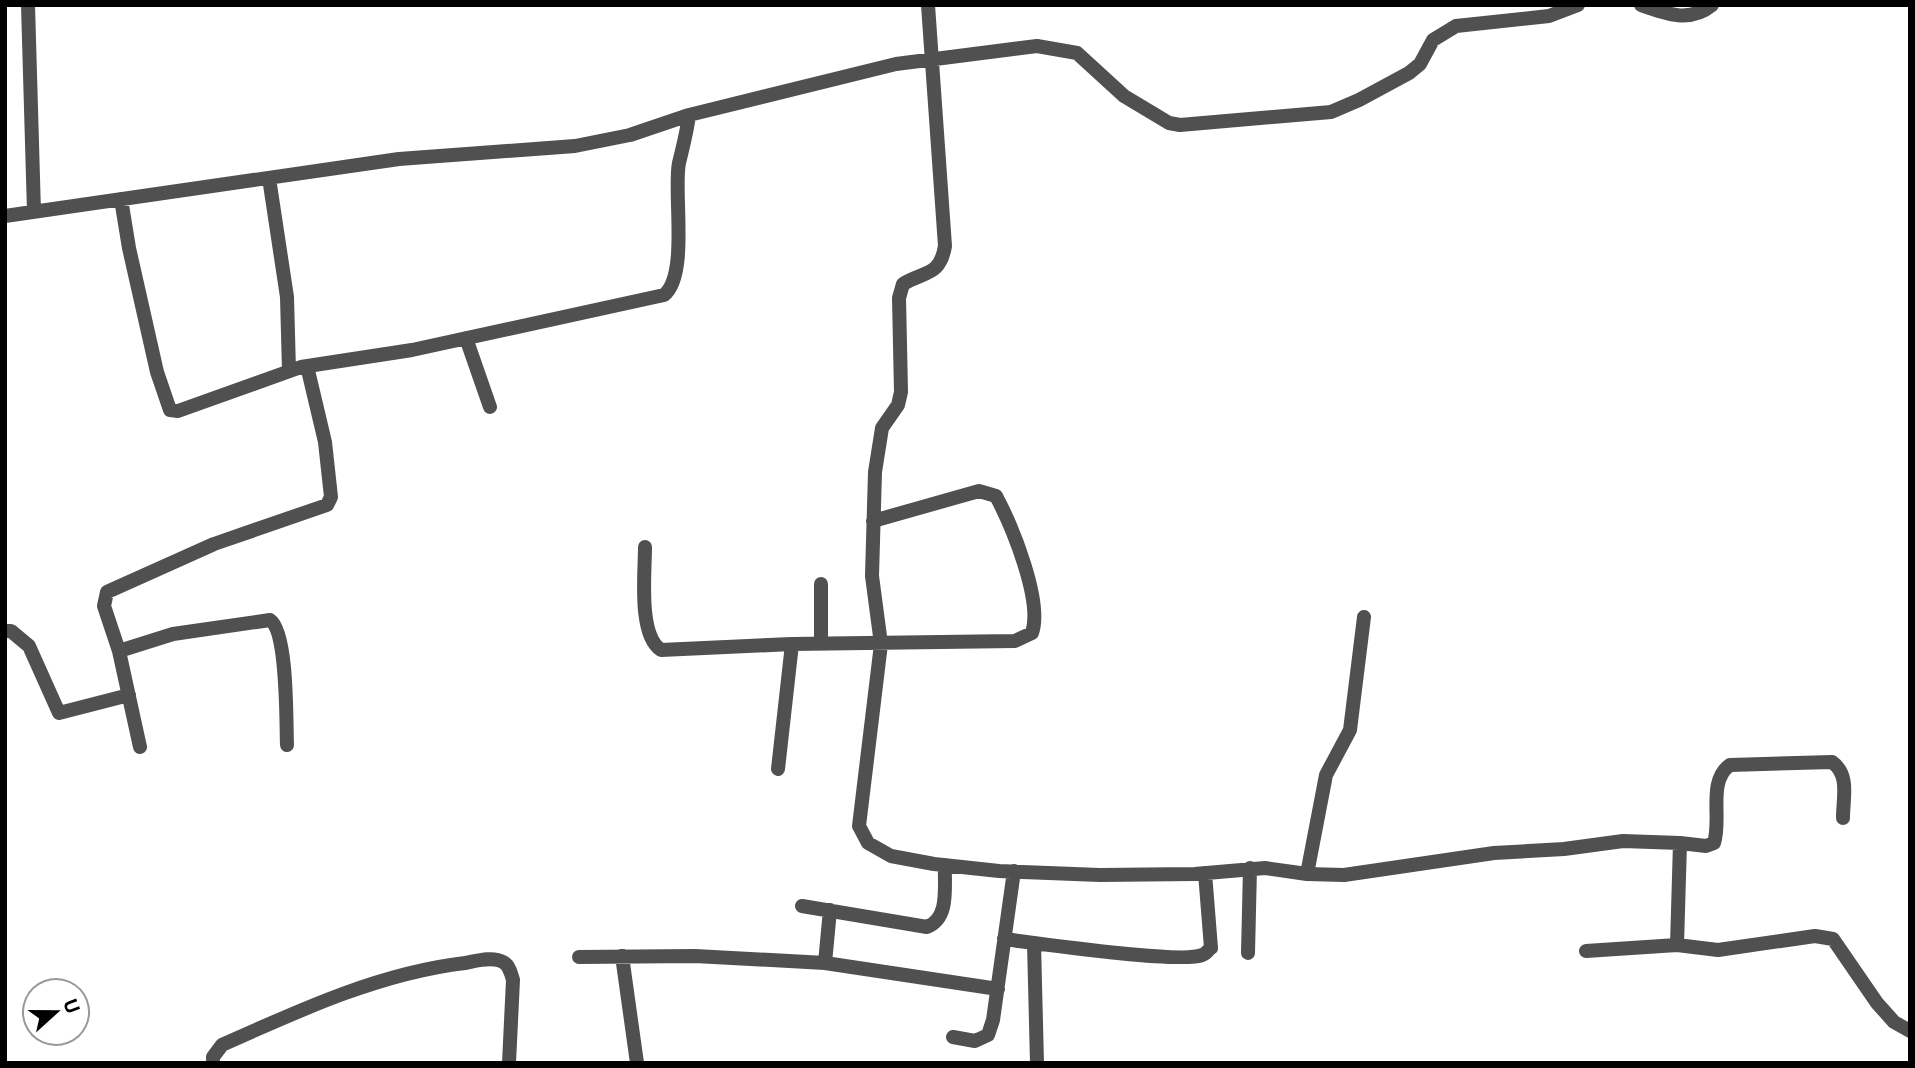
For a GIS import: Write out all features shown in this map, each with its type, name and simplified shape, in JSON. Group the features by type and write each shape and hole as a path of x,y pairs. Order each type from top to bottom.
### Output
{"street":[{"path":"28,5 34,212"},
{"path":"928,5 945,246 941,264 903,284 899,298 901,391 898,405 882,428 875,472 872,576 881,644 859,826 868,843 883,852 946,865 1100,875 1205,873 1250,869 1344,875 1494,853 1564,849 1623,841 1706,846 1714,843 1718,781 1723,770 1730,765 1832,762 1841,769 1845,777 1843,818"},
{"path":"5,216 449,153 575,146 630,135 689,115 896,64 1037,46 1061,48 1077,53 1124,96 1169,123 1180,125 1331,112 1409,73 1420,64 1433,40 1456,26 1549,16 1578,5"},
{"path":"1642,5 1681,16 1694,16 1712,5"},
{"path":"121,199 151,347 170,410 178,411 307,366 412,350 656,298 668,292 681,235 679,163 687,140 689,115"},
{"path":"269,178 288,297 289,371"},
{"path":"466,338 490,407"},
{"path":"140,747 119,651 104,606 107,592 214,544 327,505 331,497 325,442 307,366"},
{"path":"645,547 646,628 661,650 792,644 1015,641 1032,633 1035,625 1028,581 996,496 979,491 873,521"},
{"path":"821,584 821,644"},
{"path":"1307,874 1326,775 1350,730 1364,617"},
{"path":"119,651 173,634 270,620 278,630 287,745"},
{"path":"5,631 11,631 29,646 60,713 129,695"},
{"path":"778,769 792,644"},
{"path":"1677,945 1680,843"},
{"path":"802,906 927,927 936,923 943,915 946,865"},
{"path":"1248,953 1250,869"},
{"path":"953,1037 975,1041 986,1038 993,1020 1014,871"},
{"path":"1004,939 1186,957 1202,955 1211,948 1205,873"},
{"path":"825,963 830,910"},
{"path":"1586,951 1677,945 1718,950 1815,936 1833,939 1877,1003 1894,1022 1910,1031"},
{"path":"1034,943 1037,1063"},
{"path":"622,956 637,1063"},
{"path":"579,957 695,956 825,963 998,989"},
{"path":"213,1063 213,1056 222,1045 366,985 431,967 488,960 502,961 509,968 513,980 509,1063"}]}
